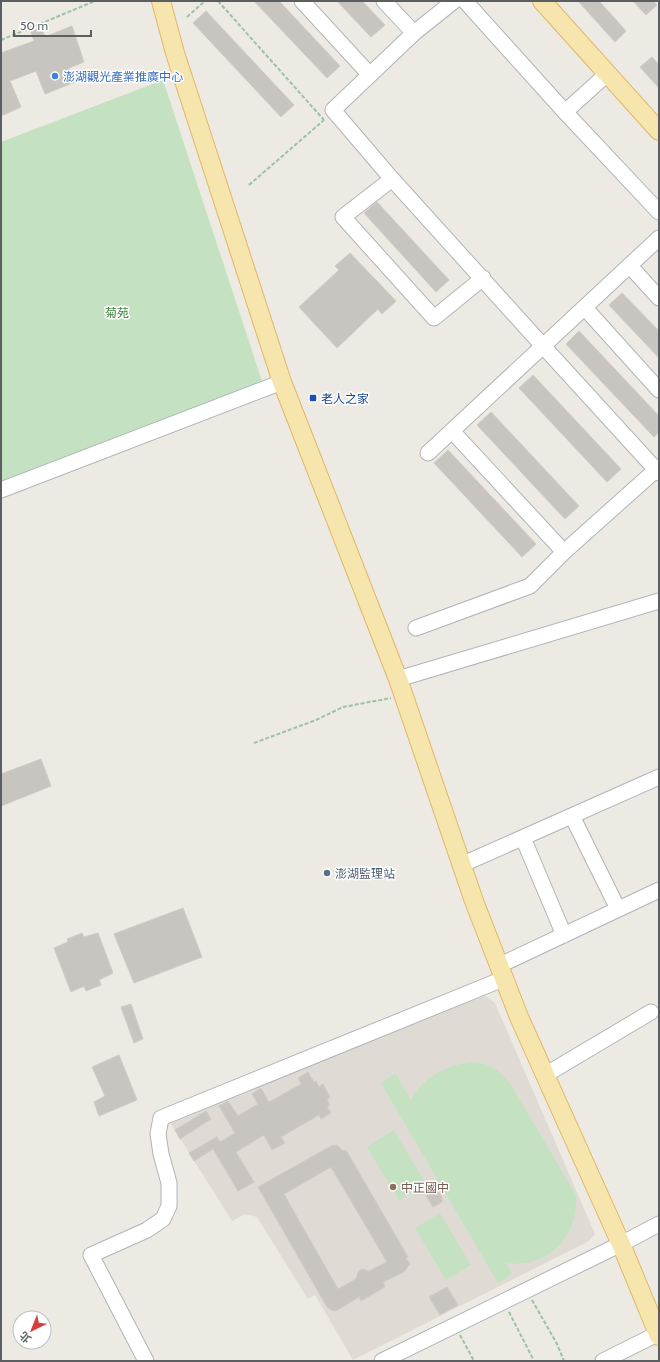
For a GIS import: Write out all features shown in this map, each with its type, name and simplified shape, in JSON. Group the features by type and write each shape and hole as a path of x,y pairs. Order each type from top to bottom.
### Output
{"main road":[{"path":"161,1 175,53 282,382 401,687 461,865 501,972 659,1334"},
{"path":"542,1 659,131"}],"street":[{"path":"302,1 370,75"},
{"path":"384,1 414,33"},
{"path":"416,628 530,586 564,552 658,470 543,346 392,179 328,115 414,33 454,1"},
{"path":"465,1 565,112 659,212"},
{"path":"565,112 607,74"},
{"path":"392,179 343,217 434,318 483,278"},
{"path":"428,453 659,238"},
{"path":"630,266 659,298"},
{"path":"585,308 659,390"},
{"path":"1,490 282,382"},
{"path":"452,431 564,552"},
{"path":"401,687 659,601"},
{"path":"461,865 659,777"},
{"path":"572,816 618,909"},
{"path":"523,838 564,935"},
{"path":"146,1361 91,1255 147,1230 163,1219 169,1206 169,1183 161,1154 158,1134 161,1118 501,972 564,935 659,890"},
{"path":"545,1075 651,1012"},
{"path":"382,1361 659,1224"},
{"path":"603,1361 659,1334"}],"path":[{"path":"1,40 95,1"},
{"path":"187,17 205,1"},
{"path":"218,1 328,115 249,185"},
{"path":"254,743 316,720 343,707 401,687"},
{"path":"527,1290 557,1344 564,1361"},
{"path":"503,1301 534,1361"},
{"path":"454,1326 474,1361"}],"shaded area":[{"name":"中正國中","path":"485,996 495,1003 595,1234 589,1241 353,1360 315,1295 308,1299 257,1217 245,1214 232,1221 169,1121 318,1058"}],"green space":[{"name":"菊苑","path":"163,80 262,381 1,484 1,142"},
{"path":"470,1062 488,1065 502,1074 510,1083 576,1195 576,1210 572,1224 558,1247 535,1261 506,1263 512,1274 498,1283 381,1083 395,1073 411,1100 422,1085 436,1074 443,1070"},
{"path":"394,1130 426,1184 399,1200 367,1147"},
{"path":"440,1213 471,1265 446,1280 415,1228"}],"building":[{"path":"254,1 279,1 340,66 327,78"},
{"path":"337,1 362,1 385,25 371,37"},
{"path":"578,1 599,1 626,31 615,42"},
{"path":"633,1 653,1 657,5 646,15"},
{"path":"206,11 294,105 281,117 193,23"},
{"name":"澎湖觀光產業推廣中心","path":"72,26 84,62 69,68 75,82 45,94 36,71 10,81 21,107 1,116 1,53 34,41 31,32 41,27 45,37"},
{"path":"652,57 659,65 659,88 640,67"},
{"path":"377,202 449,280 436,292 364,213"},
{"path":"350,253 396,301 382,314 378,309 337,348 299,307 339,270 335,266"},
{"path":"622,293 659,331 659,358 609,305"},
{"path":"579,331 659,416 659,432 654,437 566,344"},
{"path":"533,375 621,469 607,482 519,388"},
{"path":"491,412 579,506 565,519 477,425"},
{"path":"448,450 536,544 522,557 434,463"},
{"path":"41,759 51,786 1,806 1,774"},
{"path":"183,908 202,957 134,983 114,934"},
{"path":"82,933 84,937 98,933 113,973 99,980 101,985 86,991 84,986 71,992 54,948 68,942 67,939"},
{"path":"131,1004 143,1039 134,1043 121,1007"},
{"path":"119,1055 137,1100 99,1116 94,1102 105,1096 92,1067"},
{"path":"308,1072 319,1087 323,1084 330,1097 327,1099 330,1105 327,1107 331,1113 321,1119 319,1115 281,1137 285,1143 272,1150 264,1135 236,1152 254,1182 238,1191 213,1149 194,1161 189,1153 217,1137 220,1142 235,1133 219,1106 228,1101 238,1116 258,1104 252,1094 261,1088 269,1102 301,1084 298,1078"},
{"path":"206,1111 211,1119 180,1139 175,1130"},
{"path":"337,1145 343,1151 346,1150 408,1257 406,1258 410,1264 404,1272 383,1282 385,1287 361,1301 359,1297 336,1311 327,1307 258,1187 331,1146","holes":["331,1167 387,1262 369,1271 362,1269 358,1272 356,1279 338,1289 284,1194"]},
{"path":"433,1187 437,1189 442,1198 442,1202 433,1207 424,1192"},
{"path":"447,1287 458,1305 440,1315 429,1297"}],"place":[{"name":"澎湖觀光產業推廣中心","path":"55,76"},
{"name":"老人之家","path":"313,398"},
{"name":"澎湖監理站","path":"327,873"},
{"name":"中正國中","path":"393,1187"}]}
